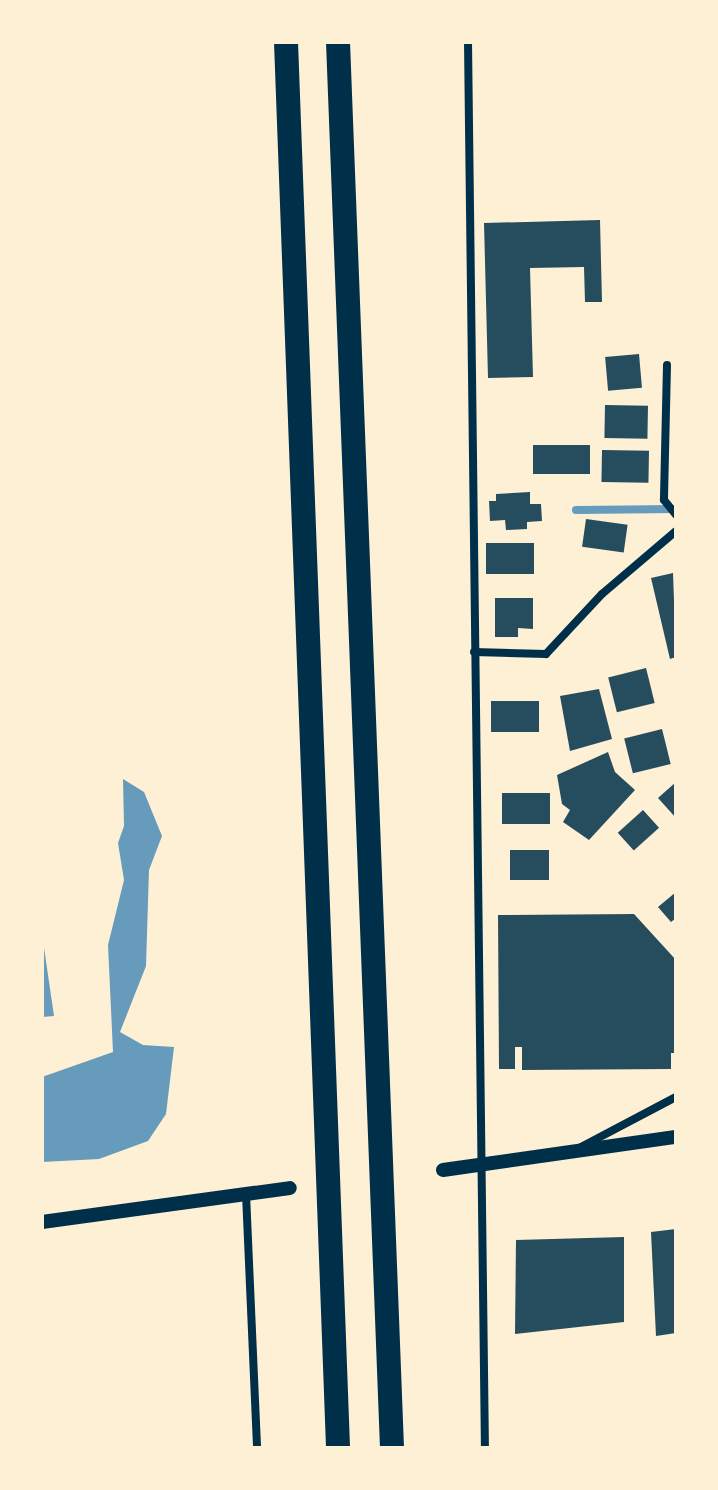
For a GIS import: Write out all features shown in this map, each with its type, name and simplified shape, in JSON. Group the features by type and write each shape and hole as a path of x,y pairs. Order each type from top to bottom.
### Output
{"highway":[{"path":"286,42 338,1448"},
{"path":"338,42 392,1448"}],"street":[{"path":"468,42 479,1163 486,1312 485,1448"},
{"path":"667,365 664,500 676,515"},
{"path":"474,652 546,654 602,594 676,531"},
{"path":"578,1148 676,1097"},
{"path":"443,1170 578,1148 676,1137"},
{"path":"42,1222 290,1188"},
{"path":"246,1194 257,1448"}],"water":[{"path":"123,779 144,792 162,836 149,870 146,966 120,1032 143,1045 174,1047 166,1114 148,1141 99,1159 42,1162 42,1077 113,1052 108,945 124,880 118,843 124,826"},
{"path":"42,934 54,1016 42,1017"}],"building":[{"path":"600,220 602,302 585,302 584,267 530,268 533,377 488,378 484,223"},
{"path":"639,354 642,388 608,391 605,357"},
{"path":"605,405 648,406 647,439 604,438"},
{"path":"533,445 590,445 590,474 533,474"},
{"path":"602,450 649,451 648,483 601,482"},
{"path":"530,492 530,504 541,504 542,521 527,522 527,529 506,530 505,520 490,521 489,501 496,501 496,494"},
{"path":"586,519 628,525 624,553 582,547"},
{"path":"486,543 534,543 534,574 486,574"},
{"path":"673,573 676,657 670,659 651,578"},
{"path":"495,598 533,598 533,629 518,628 518,637 495,637"},
{"path":"646,668 655,703 617,712 608,677"},
{"path":"599,689 612,739 570,751 560,696"},
{"path":"491,701 539,701 539,732 491,732"},
{"path":"662,729 671,764 633,773 624,738"},
{"path":"608,752 615,772 635,790 589,840 563,822 570,810 562,804 557,775"},
{"path":"676,782 676,818 658,798"},
{"path":"502,793 550,793 550,824 502,824"},
{"path":"643,810 659,828 634,851 618,833"},
{"path":"510,850 549,850 549,880 510,880"},
{"path":"676,892 676,918 671,922 658,907"},
{"path":"634,914 676,960 676,1053 671,1053 671,1069 522,1070 522,1047 515,1047 515,1069 499,1069 498,915"},
{"path":"676,1229 676,1333 656,1336 651,1232"},
{"path":"624,1237 624,1322 515,1334 516,1240"}],"waterway":[{"path":"576,510 676,509"}]}
